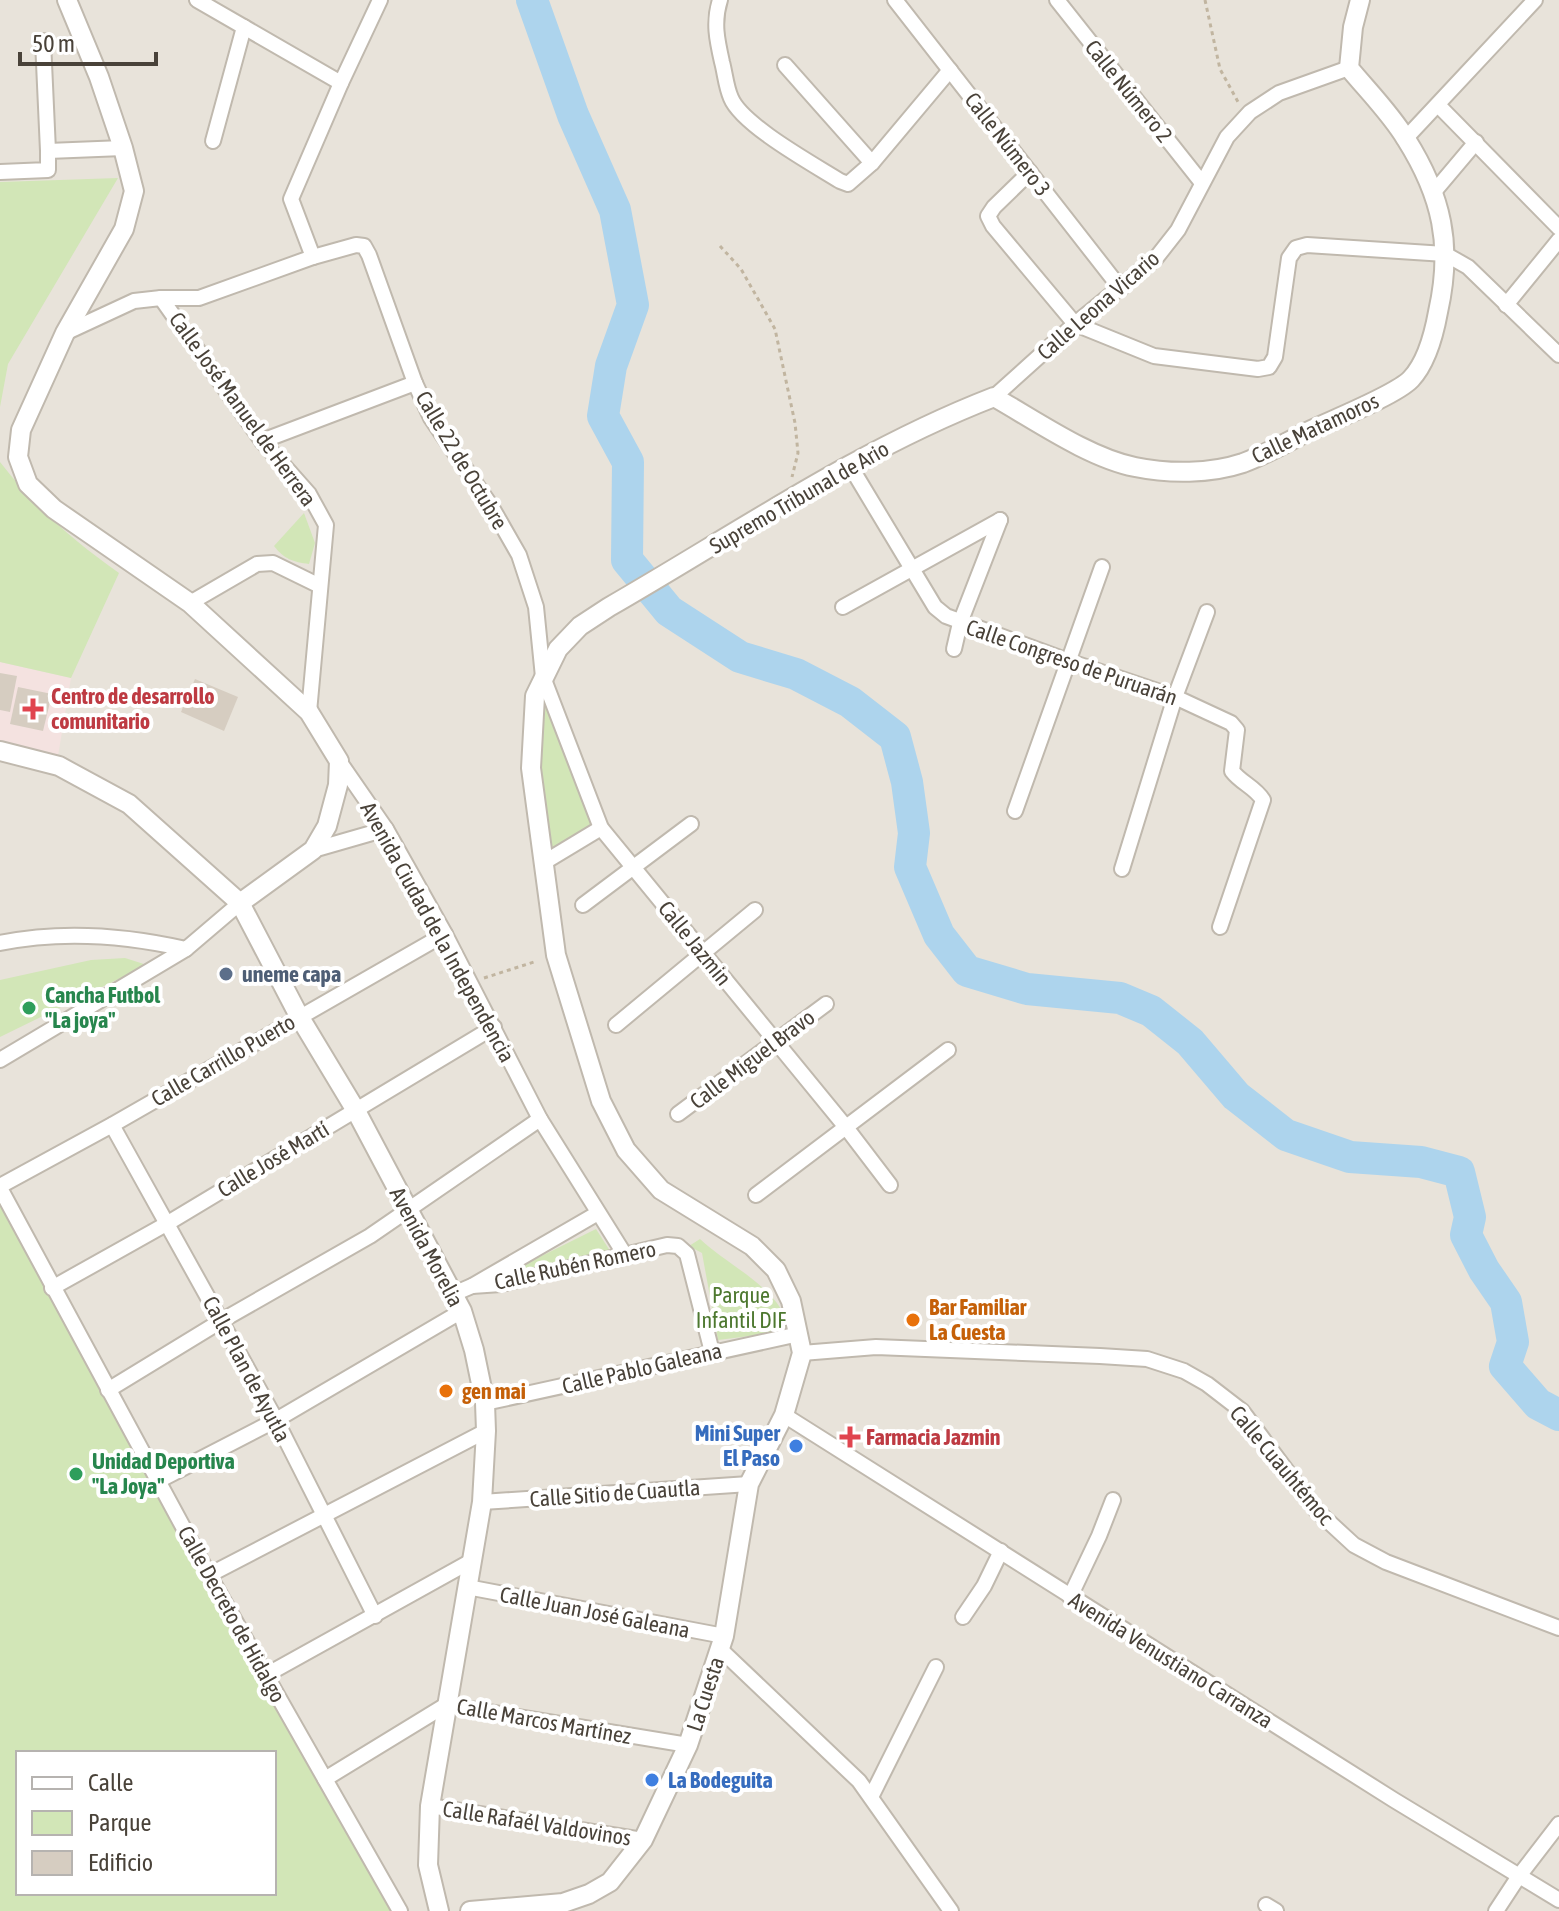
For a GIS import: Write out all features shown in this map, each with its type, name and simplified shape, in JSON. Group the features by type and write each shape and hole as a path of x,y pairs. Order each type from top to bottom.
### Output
{"street":[{"name":"Avenida Ciudad de la Independencia","path":"67,0 83,35 123,148 134,191 124,229 65,333 21,430 18,457 28,484 54,509 190,603 309,712 386,829 445,934 540,1119 625,1255"},
{"path":"197,0 341,83"},
{"path":"65,333 134,301 199,298 313,257 291,199 380,0"},
{"path":"720,0 716,32 730,96 736,108 784,145 848,184 872,163 950,70"},
{"name":"Calle Número 3","path":"895,0 1121,289"},
{"name":"Calle Número 2","path":"1057,0 1202,183"},
{"path":"1360,0 1353,27 1349,68 1406,138 1443,221 1445,254"},
{"path":"1406,138 1535,0"},
{"path":"213,141 244,27"},
{"path":"0,172 48,170 43,41"},
{"path":"785,65 872,163"},
{"name":"Calle Leona Vicario","path":"994,397 1075,324 1156,258 1178,230 1227,137 1247,115 1279,93 1349,68"},
{"path":"1438,105 1559,228"},
{"path":"1433,193 1476,142"},
{"path":"48,151 123,148"},
{"path":"1030,172 994,207 988,216 993,226 1075,324 1154,356 1258,369 1269,367 1275,357 1289,258 1296,248 1307,245 1445,254 1468,267 1559,355"},
{"path":"1506,305 1559,240"},
{"name":"Calle 22 de Octubre","path":"313,257 356,245 364,246 369,255 415,383 431,418 491,506 519,555 536,607 543,677"},
{"name":"Calle Matamoros","path":"994,397 1104,458 1132,467 1168,472 1206,470 1242,463 1411,380 1425,356 1434,331 1445,254"},
{"name":"Calle José Manuel de Herrera","path":"161,298 262,441 309,494 326,525 309,712"},
{"path":"262,441 415,383"},
{"name":"Supremo Tribunal de Ario","path":"801,1343 791,1301 776,1270 752,1246 661,1190 626,1150 601,1101 556,955 531,768 535,696 558,649 580,626 609,607 849,464 994,397"},
{"name":"Calle Congreso de Puruarán","path":"849,464 910,568 935,607 946,616 1175,697 1231,723 1237,730 1232,771 1241,783 1257,790 1263,800 1220,927"},
{"path":"843,607 1000,520 960,623 954,649"},
{"path":"190,603 257,564 273,563 320,586"},
{"path":"1015,811 1102,567"},
{"path":"1122,869 1175,697 1207,612"},
{"name":"Calle Jazmin","path":"543,677 601,828 890,1185"},
{"name":"Avenida Morelia","path":"0,751 59,766 129,804 240,903 299,1016 355,1109 462,1311 485,1403 486,1431 482,1502 430,1806 428,1865 439,1911"},
{"path":"313,850 327,826 338,785 339,761"},
{"path":"583,905 691,824"},
{"path":"543,863 601,828"},
{"path":"0,1060 186,949 240,903 313,850 386,829"},
{"path":"616,1025 755,910"},
{"path":"0,943 78,934 141,939 186,949"},
{"name":"Calle Carrillo Puerto","path":"0,1187 445,934"},
{"name":"Calle Miguel Bravo","path":"678,1114 826,1004"},
{"name":"Calle José Martí","path":"52,1288 168,1223 494,1027"},
{"path":"756,1195 948,1050"},
{"path":"108,1390 370,1236 540,1119"},
{"name":"Calle Plan de Ayutla","path":"112,1125 276,1420 375,1616"},
{"name":"Calle Decreto de Hidalgo","path":"0,1187 209,1575 400,1911"},
{"path":"451,1295 598,1213"},
{"name":"Calle Rubén Romero","path":"472,1286 501,1284 667,1245 678,1246 687,1254 712,1352"},
{"path":"158,1481 276,1420 462,1311"},
{"name":"Calle Pablo Galeana","path":"485,1403 712,1352 801,1343"},
{"name":"La Cuesta","path":"470,1911 563,1903 589,1894 610,1882 643,1840 688,1745 722,1643 749,1484 784,1415 801,1343"},
{"name":"Calle Cuauhtémoc","path":"801,1343 1147,1359 1184,1371 1242,1411 1316,1510 1354,1545 1386,1562 1559,1628"},
{"name":"Avenida Venustiano Carranza","path":"784,1415 1070,1597 1559,1900"},
{"path":"209,1575 486,1431"},
{"name":"Calle Sitio de Cuautla","path":"482,1502 749,1484"},
{"path":"1070,1597 1113,1500"},
{"path":"963,1617 984,1586 1001,1551"},
{"path":"266,1675 473,1560"},
{"name":"Calle Juan José Galeana","path":"467,1587 722,1643"},
{"path":"722,1643 859,1781 951,1911"},
{"path":"871,1797 936,1667"},
{"name":"Calle Marcos Martínez","path":"325,1779 446,1705 688,1745"},
{"name":"Calle Rafaél Valdovinos","path":"430,1806 643,1840"},
{"path":"1496,1911 1559,1824"}],"path":[{"path":"1205,0 1220,69 1247,115"},
{"path":"720,246 741,269 775,329 795,423 798,453 792,478 781,491 781,505"},
{"path":"468,983 556,955"}],"shaded area":[{"path":"0,0 1559,0 1559,1911 0,1911"},
{"name":"Centro de desarrollo comunitario","path":"0,662 71,678 58,756 0,743"}],"green space":[{"path":"118,178 8,364 0,407 0,182"},
{"path":"0,462 55,522 119,573 71,678 0,662"},
{"path":"304,513 315,543 309,564 289,559 274,546"},
{"path":"545,700 593,829 550,851 541,768"},
{"name":"Cancha Futbol \"La joya\"","path":"125,958 147,965 0,1037 0,980 91,960"},
{"name":"Unidad Deportiva \"La Joya\"","path":"0,1196 391,1911 0,1911"},
{"path":"596,1229 612,1254 487,1283"},
{"name":"Parque Infantil DIF","path":"700,1239 766,1291 777,1303 789,1331 718,1340 702,1253 689,1246"}],"building":[{"path":"0,673 17,676 10,712 0,710"},
{"path":"195,679 238,697 224,731 181,712"},
{"path":"18,687 52,694 43,731 10,724"}],"waterway":[{"path":"532,0 573,115 615,210 633,305 611,366 603,416 628,462 627,560 669,611 740,657 796,674 850,702 895,737 907,782 914,833 910,867 939,935 967,971 1027,989 1120,998 1151,1011 1190,1042 1236,1096 1286,1135 1350,1157 1421,1162 1459,1172 1470,1217 1466,1235 1484,1270 1506,1302 1513,1342 1505,1366 1538,1404 1559,1415"}],"place":[{"name":"Centro de desarrollo comunitario","path":"33,709"},
{"name":"uneme capa","path":"226,974"},
{"name":"Cancha Futbol \"La joya\"","path":"29,1008"},
{"name":"Bar Familiar La Cuesta","path":"913,1320"},
{"name":"gen mai","path":"446,1391"},
{"name":"Farmacia Jazmin","path":"850,1437"},
{"name":"Mini Super El Paso","path":"796,1446"},
{"name":"Unidad Deportiva \"La Joya\"","path":"76,1474"},
{"name":"La Bodeguita","path":"652,1780"}]}
